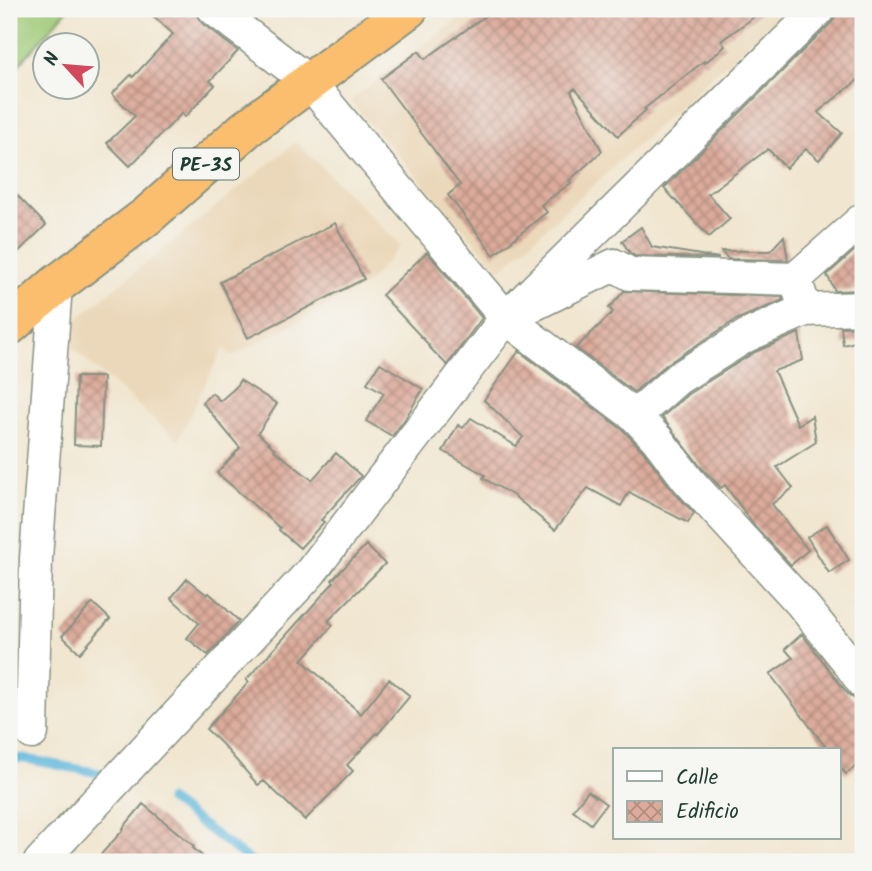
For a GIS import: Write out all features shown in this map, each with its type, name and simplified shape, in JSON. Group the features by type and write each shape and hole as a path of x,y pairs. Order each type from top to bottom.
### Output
{"highway":[{"name":"PE-3S","path":"9,326 56,285 147,216 246,129 408,9"}],"street":[{"path":"214,9 309,82 506,318 635,416 657,439 688,480 801,603 863,683"},
{"path":"40,862 310,573 506,318 819,9"},
{"path":"506,318 614,265 629,274 795,279 863,219"},
{"path":"795,279 805,310"},
{"path":"33,733 36,558 56,285"},
{"path":"635,416 677,379 747,336 805,310 863,309"}],"shaded area":[{"path":"471,9 786,9 500,270 350,101"},
{"path":"296,142 401,246 365,285 233,356 223,348 178,440 57,335"}],"green space":[{"path":"9,9 68,9 48,32 32,32 32,50 9,76"}],"building":[{"path":"146,9 193,9 203,24 238,51 210,81 215,85 185,117 182,113 130,166 107,143 135,116 112,94 131,75 133,77 173,34"},
{"path":"495,9 765,9 721,41 725,46 644,109 646,110 618,136 575,88 571,91 602,151 569,181 571,183 541,205 547,212 494,255 448,195 460,185 381,79 419,51 425,59"},
{"path":"837,9 863,9 863,76 818,112 842,133 819,160 806,149 786,168 768,149 708,194 730,219 709,237 664,188 832,22"},
{"path":"9,187 46,225 9,261"},
{"path":"335,223 364,279 248,338 220,282"},
{"path":"641,227 652,247 719,258 635,256 622,241"},
{"path":"784,236 788,260 728,259 721,251 770,251"},
{"path":"863,243 863,290 835,291 827,275"},
{"path":"427,252 482,318 447,365 382,295"},
{"path":"624,291 782,297 783,300 736,320 667,364 634,392 576,348 613,312 609,308"},
{"path":"863,326 863,340 843,345 841,327"},
{"path":"799,333 803,360 774,371 798,425 812,416 816,442 777,467 793,488 772,504 808,550 791,565 753,524 725,485 721,488 702,468 662,417 688,394 755,352"},
{"path":"519,351 623,430 694,513 688,523 629,492 621,506 588,488 555,530 514,496 483,478 485,475 443,451 458,425 463,428 471,418 516,446 523,437 484,400"},
{"path":"380,363 423,389 392,436 366,421 384,393 367,383"},
{"path":"76,377 103,377 101,446 74,445"},
{"path":"240,380 277,404 258,433 274,450 312,480 336,453 361,476 300,548 217,473 240,448 202,402 212,393 220,401"},
{"path":"827,525 849,560 829,573 807,537"},
{"path":"366,545 385,564 328,621 333,625 302,660 361,714 389,679 410,696 347,765 353,771 305,820 264,781 258,785 206,729 334,582 332,580"},
{"path":"187,579 207,595 209,593 239,621 208,655 187,638 199,623 171,598"},
{"path":"93,603 110,619 80,653 62,636"},
{"path":"802,634 848,694 863,701 863,761 846,774 840,766 840,748 826,748 770,674 793,658 785,649"},
{"path":"588,791 606,804 591,824 573,810"},
{"path":"143,804 194,846 209,862 94,862"}],"waterway":[{"path":"9,761 21,758 104,774"},
{"path":"169,800 252,862"}]}
